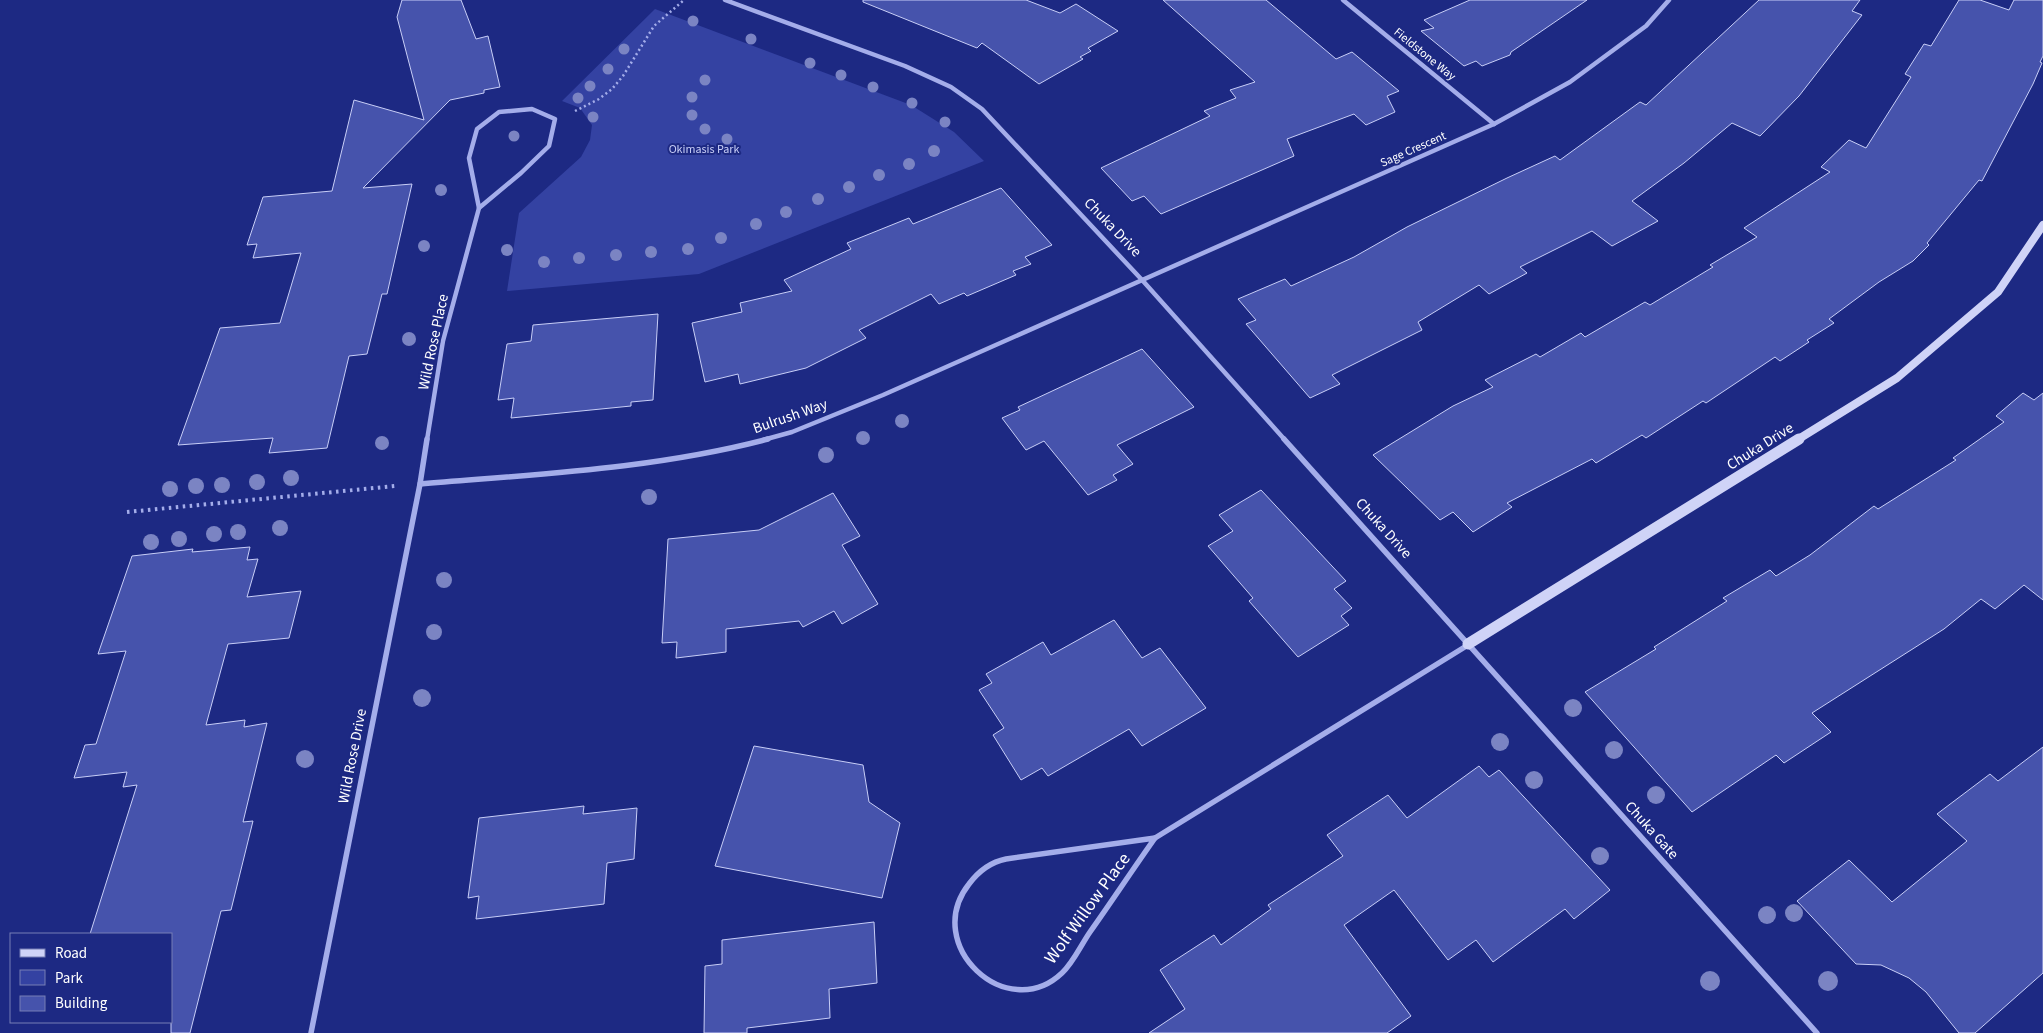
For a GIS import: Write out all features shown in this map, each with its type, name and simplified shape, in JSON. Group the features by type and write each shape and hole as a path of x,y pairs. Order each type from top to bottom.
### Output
{"street":[{"name":"Chuka Drive","path":"725,0 905,66 951,87 982,109 1143,281 1468,644 1897,378 1998,292 2043,225"},
{"name":"Fieldstone Way","path":"1343,0 1494,124"},
{"name":"Sage Crescent","path":"1143,281 1494,124 1570,82 1646,26 1669,0"},
{"name":"Wild Rose Place","path":"420,484 442,341 479,208 469,158 477,129 499,112 532,109 555,120 554,125"},
{"path":"479,208 521,173 549,146 554,125"},
{"name":"Bulrush Way","path":"420,484 632,466 736,447 792,432 883,395 1143,281"},
{"name":"Wild Rose Drive","path":"311,1033 420,484"},
{"name":"Wolf Willow Place","path":"1155,838 996,861 977,872 963,890 956,911 955,934 963,956 977,974 997,986 1020,990 1042,985 1062,973 1155,838 1468,644"},
{"name":"Chuka Gate","path":"1468,644 1818,1033"}],"path":[{"path":"554,125 580,108 596,101 612,89 628,69 650,30 662,17 684,0"},
{"path":"127,512 420,484"}],"green space":[{"name":"Okimasis Park","path":"655,9 911,105 954,132 984,161 699,274 507,291 519,213 581,157 590,140 592,125 580,108 562,101"}],"building":[{"path":"402,0 461,0 476,39 488,36 500,87 484,90 484,93 450,100 363,188 412,184 387,294 382,294 367,354 349,356 327,448 269,453 273,438 178,445 220,328 280,323 301,253 253,258 257,244 247,245 263,197 332,191 354,100 424,120 397,17"},
{"path":"863,0 1026,0 1060,13 1076,4 1118,31 1088,48 1091,51 1080,57 1083,59 1039,84 982,43 977,48 863,2"},
{"path":"1163,0 1266,0 1336,59 1352,52 1399,91 1387,96 1395,112 1366,125 1354,114 1287,139 1294,156 1161,214 1144,196 1132,201 1101,168 1210,116 1204,111 1236,98 1230,90 1255,82"},
{"path":"1470,0 1587,0 1511,52 1510,55 1482,66 1476,61 1464,66 1421,31 1434,28 1424,20"},
{"path":"1759,0 1860,0 1852,11 1862,15 1799,96 1760,136 1732,123 1684,163 1632,201 1658,221 1612,246 1592,231 1520,267 1527,273 1489,294 1479,285 1418,322 1422,330 1332,375 1340,384 1310,398 1246,324 1256,320 1238,299 1285,279 1291,286 1354,257 1407,227 1507,178 1555,156 1560,160 1640,102 1646,105"},
{"path":"1959,0 1980,0 2009,10 2014,0 2043,0 2043,56 2040,62 2042,63 1982,181 1979,180 1927,243 1929,245 1913,261 1879,282 1829,319 1834,323 1807,340 1809,342 1780,361 1775,357 1706,403 1703,401 1646,438 1642,435 1596,463 1592,459 1507,503 1512,507 1473,532 1453,512 1440,520 1373,455 1453,406 1493,387 1485,380 1536,354 1540,357 1581,333 1585,337 1645,302 1650,305 1713,267 1710,265 1757,237 1744,228 1830,172 1821,167 1849,140 1866,148 1911,77 1905,74 1924,44 1931,46"},
{"path":"1001,188 1052,245 1025,257 1031,264 1013,271 1016,275 967,296 964,293 939,304 931,294 859,330 866,338 806,368 740,384 738,374 705,382 692,323 742,312 740,303 792,291 784,280 851,249 847,243 909,218 913,224"},
{"path":"658,314 653,400 631,402 631,406 511,418 514,398 498,400 507,344 531,341 533,325"},
{"path":"1142,349 1194,407 1117,445 1133,464 1113,475 1117,480 1088,495 1044,441 1026,450 1002,418 1020,410 1018,407"},
{"path":"2023,393 2034,400 2043,393 2043,600 2024,585 1995,609 1981,599 1944,629 1812,713 1831,732 1784,763 1776,755 1692,812 1585,692 1656,649 1654,647 1727,601 1723,598 1770,570 1776,576 1810,555 1874,506 1878,509 1956,460 1953,458 2004,422 1996,416"},
{"path":"1261,490 1346,581 1334,589 1352,608 1341,616 1349,625 1298,657 1249,601 1253,598 1208,546 1233,531 1219,515"},
{"path":"833,493 860,536 842,545 878,604 842,624 834,611 803,627 799,621 726,629 726,652 676,658 677,642 662,643 668,539 759,530"},
{"path":"250,547 247,560 258,559 247,597 301,591 289,638 228,644 206,725 245,720 244,727 267,723 243,822 253,821 231,910 221,911 190,1033 171,1033 172,933 90,933 137,785 123,787 127,772 74,778 85,745 96,744 126,651 98,654 132,556 193,549 192,552"},
{"path":"1114,620 1142,658 1160,648 1206,708 1142,746 1129,729 1048,776 1042,768 1021,780 993,735 1004,728 979,690 992,683 986,674 1043,642 1051,655"},
{"path":"754,746 863,765 869,802 900,823 882,898 715,866"},
{"path":"2043,747 2043,973 1975,1033 1959,1033 1926,992 1909,978 1881,965 1856,964 1797,901 1849,860 1892,902 1967,841 1937,814 1990,774 1998,781"},
{"path":"1479,766 1489,777 1499,770 1610,890 1574,919 1565,909 1493,962 1476,940 1448,960 1394,890 1344,925 1411,1016 1387,1033 1149,1033 1185,1009 1160,970 1214,935 1221,945 1271,909 1268,905 1343,856 1327,835 1388,795 1407,818"},
{"path":"584,806 583,814 637,808 634,859 607,863 604,904 476,919 479,896 468,898 479,818"},
{"path":"874,922 877,983 829,989 830,1018 747,1028 747,1033 704,1033 705,966 722,964 722,940"}]}
